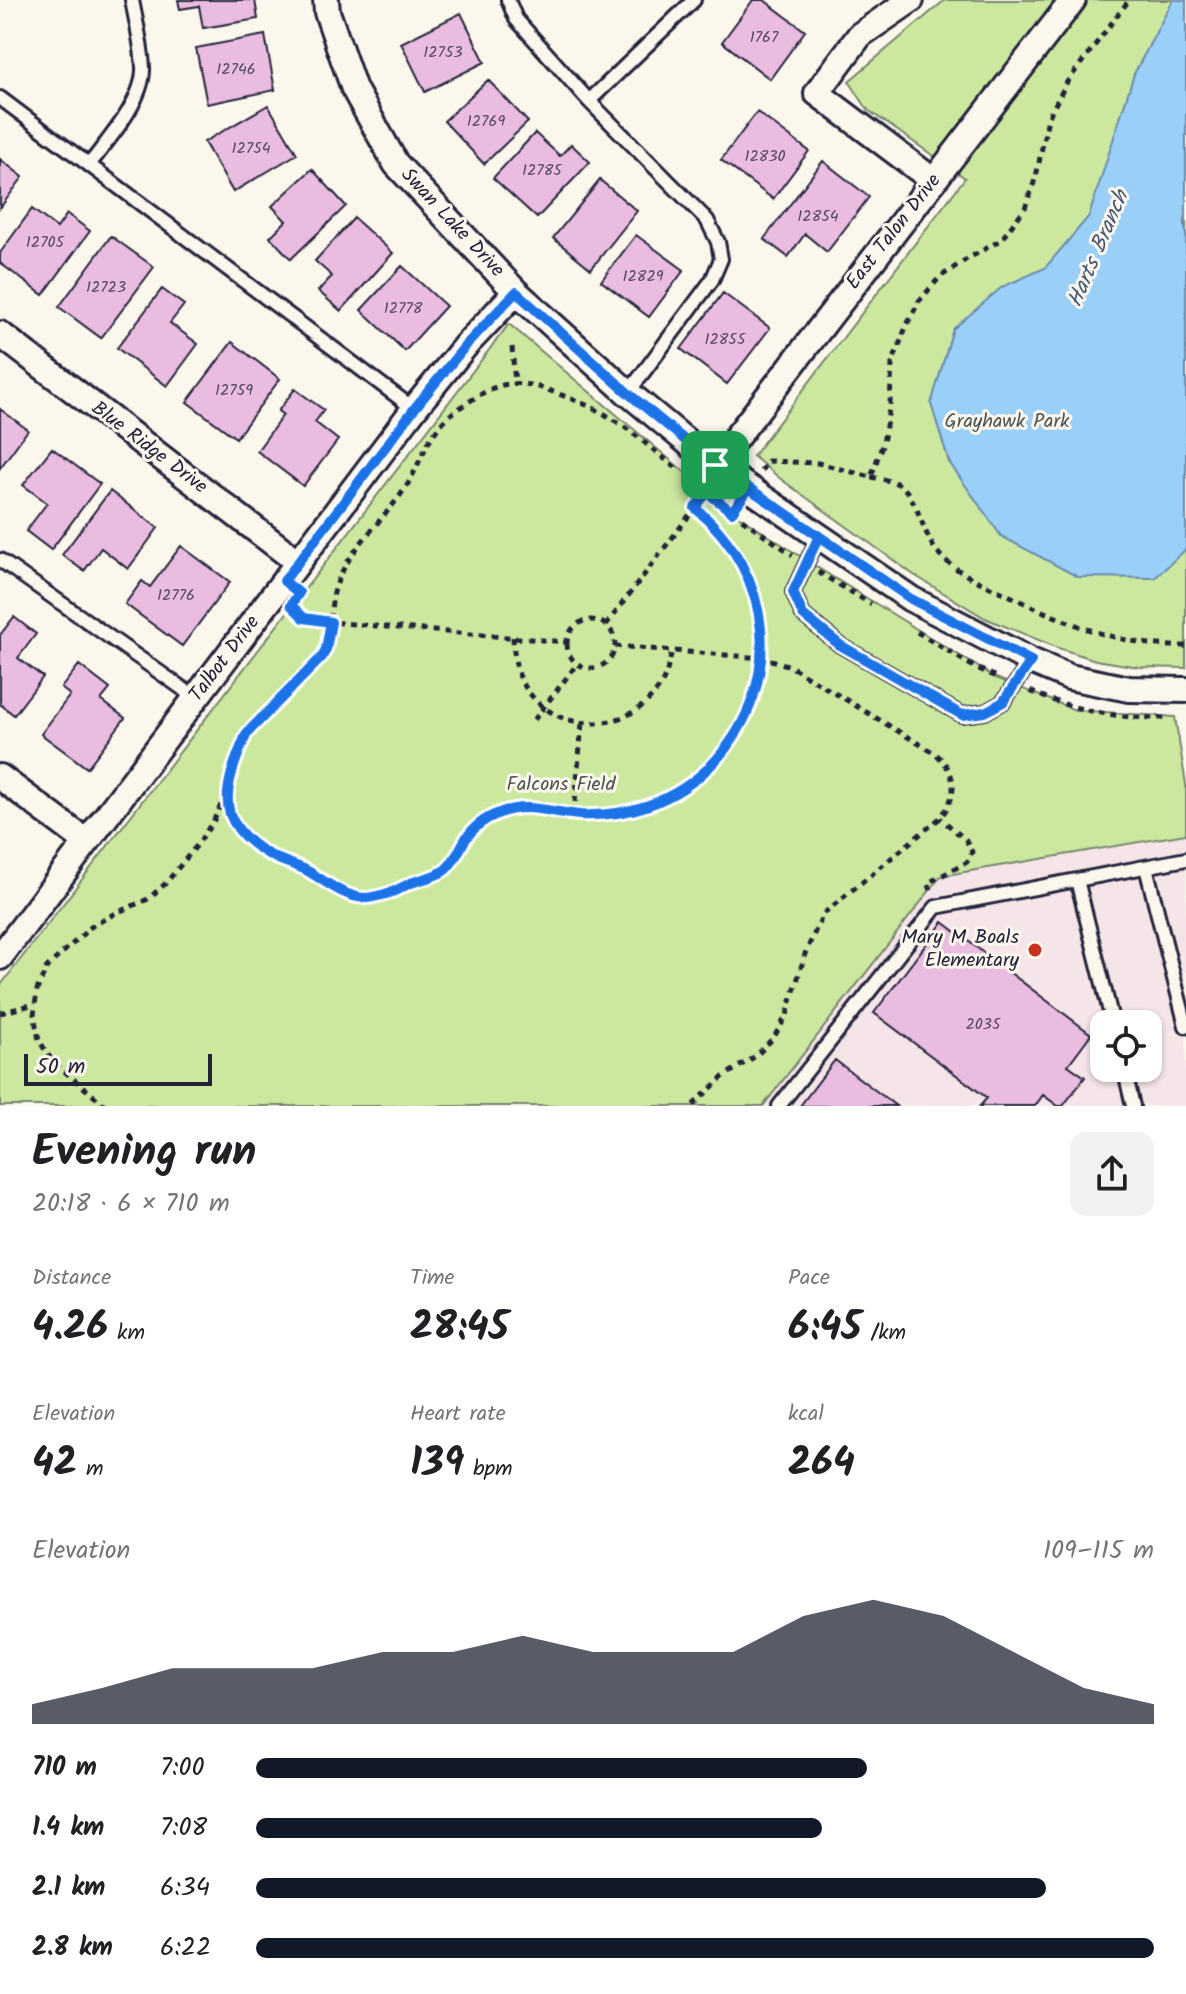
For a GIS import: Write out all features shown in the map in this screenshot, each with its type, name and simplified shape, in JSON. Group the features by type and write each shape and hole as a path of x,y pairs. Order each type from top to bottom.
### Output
{"street":[{"name":"Swan Lake Drive","path":"326,0 327,12 354,89 396,164 516,292 628,393 715,465 911,599 1031,661 1069,677 1129,689 1186,690"},
{"path":"911,0 860,35 817,93 934,181"},
{"name":"East Talon Drive","path":"715,465 1073,0"},
{"name":"Talbot Drive","path":"0,957 414,409 466,345 516,292"},
{"name":"Blue Ridge Drive","path":"0,334 291,572"},
{"path":"0,777 87,842"}],"lane":[{"path":"89,165 136,96 143,71 132,0"},
{"path":"508,0 516,19 589,101 707,220 718,242 721,259 712,280 628,393"},
{"path":"589,101 694,0"},
{"path":"0,98 414,409"},
{"path":"819,536 793,592 803,615 840,645 962,715 985,712 1003,702 1031,661"},
{"path":"0,560 196,698"},
{"path":"779,1106 936,907 1186,859"},
{"path":"1146,867 1186,1026"},
{"path":"1077,880 1110,1010"},
{"path":"1127,1082 1133,1106"}],"path":[{"path":"871,477 883,443 890,403 892,364 919,301 940,277 1001,240 1025,208 1036,177 1048,118 1067,82 1129,0"},
{"path":"512,347 515,384"},
{"path":"106,1106 52,1061 39,1040 35,1004 37,990 47,967 92,926 148,899 165,884 198,844 226,794 247,733 322,657 326,649 335,588 343,572 407,485 439,426 456,410 487,390 505,384 536,386 612,418 681,472"},
{"path":"699,485 732,512 768,461 818,463 889,480 902,487 910,498 933,548 967,576 1060,620 1104,635 1156,645 1186,646"},
{"path":"606,625 707,492"},
{"path":"226,794 230,814 241,833 257,847 345,893 366,898 390,893 444,871 454,860 466,837 479,824 498,813 528,807 602,815 626,812 672,795 711,766 727,748 751,705 761,658 759,610 743,565 715,527 695,508"},
{"path":"291,572 299,593 291,605 304,618 566,642"},
{"path":"593,619 606,625 614,636 612,656 602,666 588,668 577,664 567,652 566,642 570,631 580,622 593,619"},
{"path":"513,637 518,672 525,687 544,707 565,719 582,723 618,720 649,700 668,668 672,651"},
{"path":"615,646 761,658 790,666 936,754 951,773 954,785 948,809 940,818 823,914 805,954 787,1015 774,1037 757,1055 723,1077 692,1106"},
{"path":"534,720 577,664"},
{"path":"574,814 582,723"},
{"path":"939,907 928,883 967,862 972,852 966,840 940,818"},
{"path":"0,1013 35,1004"}],"shaded area":[{"name":"Mary M Boals Elementary","path":"1186,834 1186,1106 763,1106 941,875"}],"green space":[{"name":"Grayhawk Park","path":"945,0 1186,0 1186,668 1139,667 1096,660 985,618 914,575 753,456 965,178 868,110 849,81"},
{"name":"Falcons Field","path":"509,324 732,512 996,678 1075,710 1175,717 1186,784 1186,834 941,876 763,1106 0,1106 0,986"}],"water":[{"name":"Harts Branch","path":"1173,0 1186,0 1186,549 1155,578 1078,577 1001,536 949,462 931,404 953,329 1002,287 1045,268 1089,216 1134,74"}],"building":[{"path":"178,0 255,0 258,19 203,28 199,6 180,9"},
{"path":"753,0 764,0 805,31 770,79 722,42"},
{"path":"461,13 485,62 425,92 401,43"},
{"path":"265,35 275,90 207,104 196,48"},
{"path":"488,80 528,122 484,164 444,121"},
{"path":"268,105 297,154 233,192 204,142"},
{"path":"757,112 809,151 773,199 721,160"},
{"path":"535,133 560,156 571,144 590,162 537,218 493,178"},
{"path":"0,159 23,177 0,208"},
{"path":"823,161 869,197 827,252 805,234 788,257 764,239"},
{"path":"312,169 346,206 291,259 270,237 286,221 272,206"},
{"path":"600,180 637,211 591,269 553,238"},
{"path":"32,209 57,228 67,214 90,231 43,295 0,263 0,253"},
{"path":"354,218 393,253 341,311 318,291 332,276 315,261"},
{"path":"636,235 684,270 649,317 601,281"},
{"path":"111,236 154,267 101,338 59,307"},
{"path":"402,266 446,306 405,351 361,310"},
{"path":"162,289 184,305 170,323 198,344 167,386 117,348"},
{"path":"723,293 770,328 727,384 681,349"},
{"path":"232,342 280,379 236,438 187,402"},
{"path":"295,389 324,410 315,422 338,440 303,486 257,451 283,415 278,411"},
{"path":"0,409 28,430 0,468"},
{"path":"52,448 100,484 51,550 26,531 47,503 23,485"},
{"path":"110,491 158,528 128,569 101,548 84,571 62,555"},
{"path":"181,546 230,582 182,646 125,604 142,581 150,587"},
{"path":"14,617 36,634 18,658 43,677 14,715 0,704 0,635"},
{"path":"79,665 110,689 101,700 125,718 87,768 41,734 70,695 61,688"},
{"path":"943,922 1090,1033 1068,1065 1085,1077 1063,1106 1058,1106 1043,1095 1035,1106 980,1106 987,1098 874,1013"},
{"path":"835,1060 896,1106 800,1106"}],"place":[{"name":"Mary M Boals Elementary","path":"1035,950"}],"route":[{"path":"715,465 628,393 516,292 466,345 414,409 284,581 299,593 291,605 304,618 331,622 322,657 257,722 242,743 226,794 230,814 241,833 257,847 280,860 300,867 345,893 366,898 390,893 444,871 454,860 466,837 479,824 498,813 528,807 577,815 626,812 672,795 692,782 727,748 740,727 751,705 761,658 759,610 743,565 715,527 695,508 707,492 732,512 749,488 911,599 1031,661 1003,702 985,712 962,715 840,645 803,615 793,592 819,536 715,465"}]}
